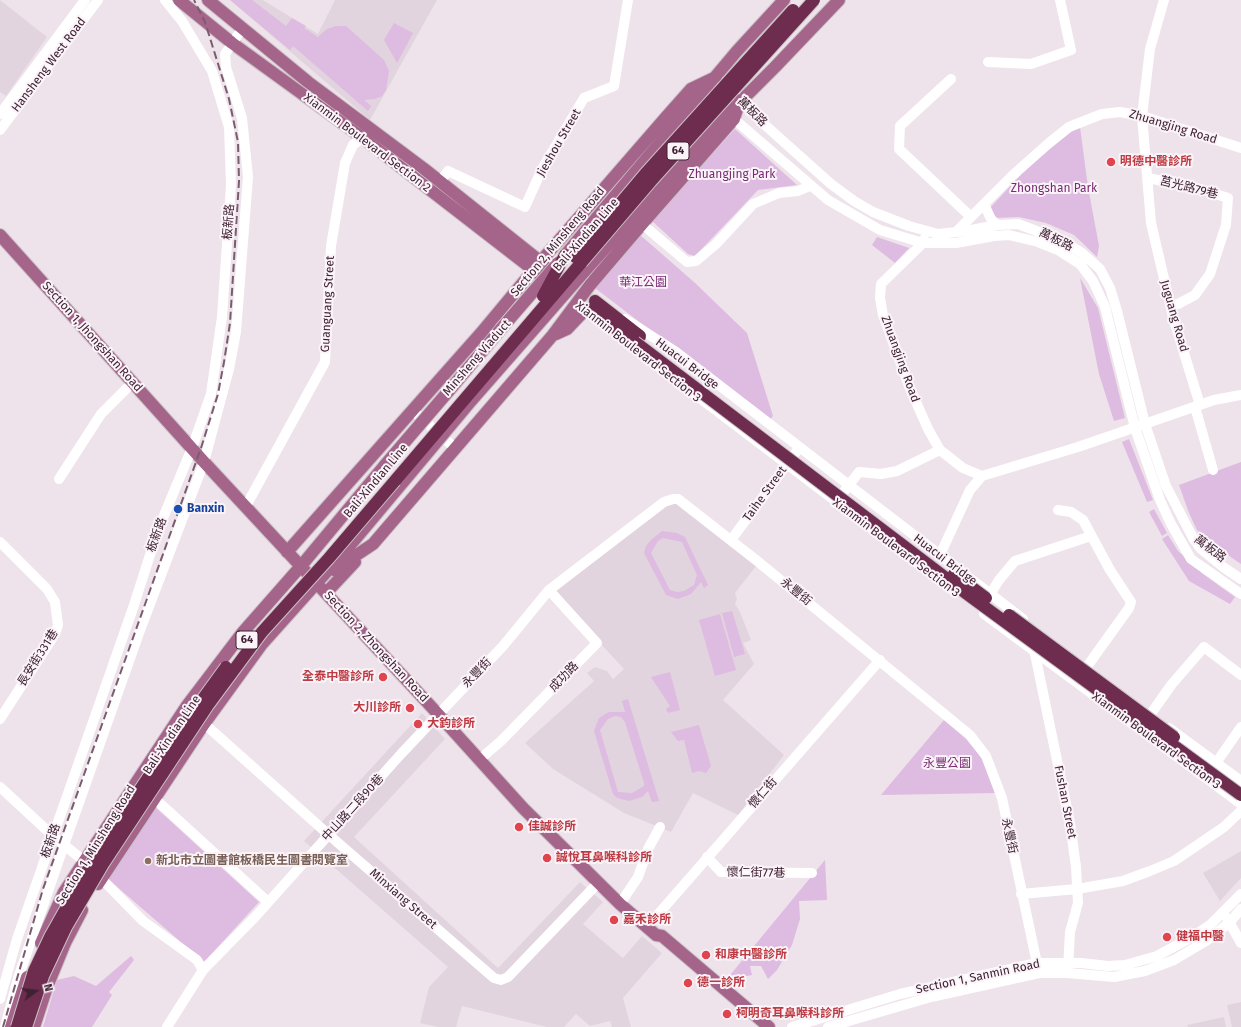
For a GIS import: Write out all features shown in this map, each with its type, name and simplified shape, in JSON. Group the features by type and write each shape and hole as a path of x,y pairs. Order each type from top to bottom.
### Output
{"highway":[{"name":"Bali-Xindian Line","path":"26,1027 43,976 66,928 103,864 208,705 262,632 329,558 544,300 645,174 803,0"},
{"name":"Bali-Xindian Line","path":"17,1027 34,971 65,909 101,847 201,700 255,630 544,300 814,0"},
{"path":"544,300 565,255"},
{"path":"544,300 584,272"},
{"path":"587,306 637,339"},
{"name":"Huacui Bridge","path":"637,339 1241,787"},
{"name":"Huacui Bridge","path":"637,339 967,594 1241,795"}],"main road":[{"name":"Xianmin Boulevard Section 2","path":"179,0 232,43 559,282"},
{"name":"Xianmin Boulevard Section 2","path":"208,0 242,29 440,182 537,266"},
{"name":"Section 2, Minsheng Road","path":"286,552 340,494 413,411 537,266 692,89 716,77 737,51 784,0"},
{"path":"584,293 731,116 740,100 775,68 838,0"},
{"path":"737,51 733,65 733,71 737,76 750,76 775,68"},
{"name":"Minsheng Viaduct","path":"301,566 385,465 716,77"},
{"name":"Minsheng Viaduct","path":"317,582 471,401 652,195 731,116"},
{"name":"Section 1, Jhongshan Road","path":"0,236 189,443"},
{"name":"Xianmin Boulevard Section 3","path":"559,282 584,293 587,306"},
{"name":"Xianmin Boulevard Section 3","path":"559,282 587,306"},
{"path":"326,593 372,544 552,336 587,306"},
{"name":"Section 2, Zhongshan Road","path":"189,443 204,462 246,506 286,552 317,582 523,808 620,904 757,1027"},
{"name":"Section 2, Minsheng Road","path":"301,566 340,494"},
{"path":"317,582 372,544"},
{"name":"Section 1, Minsheng Road","path":"11,1027 22,979 64,892 186,707 243,632 301,566"},
{"name":"Section 1, Minsheng Road","path":"34,1027 47,987 65,943 101,878 204,724 262,644 317,582"},
{"name":"Section 2, Zhongshan Road","path":"656,935 662,936 769,1027"}],"street":[{"path":"0,114 85,0"},
{"name":"Hansheng West Road","path":"0,130 98,0"},
{"name":"板新路","path":"0,999 53,836 133,608 158,530 189,443 210,394 222,316 232,185 229,127 212,70 182,21 165,0"},
{"name":"Jieshou Street","path":"440,182 448,171 525,207 542,169 584,98 614,86 628,0"},
{"path":"988,62 1031,64 1071,50 1060,0"},
{"name":"Juguang Road","path":"1164,0 1150,49 1142,116 1151,223 1214,470"},
{"name":"板新路","path":"5,1027 22,979 64,845 139,633 204,462 219,412 235,338 248,178 246,144 242,118 226,66 225,54 242,29"},
{"name":"萬板路","path":"716,77 812,167 854,201 880,216 938,234 997,224 1018,224 1063,241 1082,253 1100,269 1110,288 1117,311 1140,426 1166,486 1193,538 1241,572"},
{"path":"951,79 900,126 899,150 971,217"},
{"name":"Zhuangjing Road","path":"956,232 1020,168 1069,127 1102,114 1120,112 1142,116 1241,148"},
{"name":"萬板路","path":"731,116 810,186 828,200 880,230 923,243 956,243 994,236 1010,235 1038,242 1058,250 1080,264 1093,281 1105,307 1160,500 1171,524 1192,559 1241,594"},
{"name":"Guanguang Street","path":"246,506 325,362 331,246 345,163 353,145 372,129"},
{"name":"莒光路79巷","path":"1148,178 1197,188 1228,198 1226,225 1210,274 1195,295 1178,304 1171,305"},
{"path":"642,224 686,262 696,261 716,244 753,204 779,193 798,191 810,186"},
{"path":"984,204 991,219 997,224"},
{"name":"Zhuangjing Road","path":"927,231 923,243 881,284 880,298 883,315 909,386 928,429 940,450 963,468 982,476"},
{"name":"Xianmin Boulevard Section 3","path":"587,306 644,330 676,352 799,448 991,593 1086,668 1241,781"},
{"name":"Xianmin Boulevard Section 3","path":"587,306 668,375 835,503 1241,804"},
{"path":"59,479 101,414 133,382"},
{"path":"940,555 970,490 982,476 1140,426 1197,406 1241,395"},
{"path":"413,411 456,448"},
{"name":"Taihe Street","path":"731,540 799,448"},
{"path":"835,503 859,472 881,474 897,471 940,450"},
{"name":"永豐街","path":"438,714 503,646 549,590 664,502 678,499 955,720 970,735 986,756 1002,798 1021,894 1038,968"},
{"path":"1058,510 1078,515 1087,526 1091,536 1131,602 1130,608 1086,668"},
{"path":"991,593 999,580 1015,561 1091,536"},
{"path":"1193,538 1206,554 1241,579"},
{"name":"長安街331巷","path":"0,542 47,589 55,602 58,618 55,634 0,719"},
{"path":"1184,546 1202,561 1241,587"},
{"name":"成功路","path":"479,760 501,741 597,643 549,590"},
{"path":"1034,651 1040,633"},
{"path":"1145,732 1150,715 1172,684 1204,647 1241,675"},
{"name":"Fushan Street","path":"1034,651 1070,823 1078,903 1070,932 1068,968"},
{"name":"懷仁街","path":"647,927 880,660"},
{"name":"Minxiang Street","path":"186,707 328,835 494,978 501,980 508,977 598,883"},
{"name":"中山路二段90巷","path":"167,1027 203,970 226,948 438,714"},
{"path":"1216,763 1241,727"},
{"path":"0,787 53,836 84,861 143,921 197,960 203,970"},
{"path":"154,798 268,902"},
{"path":"1021,894 1077,889 1123,881 1174,861 1224,827 1241,811"},
{"path":"620,904 638,877 648,849 660,827"},
{"name":"懷仁街77巷","path":"706,858 721,872 812,873"},
{"name":"Section 1, Sanmin Road","path":"1159,961 1223,914 1241,894"},
{"name":"Section 1, Sanmin Road","path":"792,1027 900,994 1038,968 1108,966 1159,961 1206,941 1230,922 1241,909"},
{"path":"1223,914 1230,922 1241,943"},
{"name":"Section 1, Sanmin Road","path":"828,1027 1038,968"},
{"path":"7,974 47,987"}],"shaded area":[{"path":"0,0 47,37 6,96 0,92"},
{"path":"230,0 263,0 318,34 335,0 437,0 370,120"},
{"path":"669,503 679,504 757,565 735,593 737,599 735,604 740,612 751,640 743,643 754,664 723,700 784,755 738,815 693,793 671,832 624,813 553,769 525,743 594,681 587,673 595,667 607,671 613,679 624,669 554,593"},
{"path":"422,713 445,739 354,837 498,968 580,882 603,902 583,924 623,958 642,936 662,953 623,998 631,1027 612,1027 610,1021 590,1026 576,1014 564,1027 547,1027 462,1006 456,1027 438,1027 420,1023 429,987 448,967 304,841"},
{"path":"1241,851 1241,878 1220,901 1203,873"},
{"path":"1241,1002 1241,1027 1232,1027 1227,1005"},
{"path":"1224,1017 1226,1027 1188,1027 1187,1025"}],"green space":[{"path":"230,0 252,0 286,26 292,18 306,26 304,28 318,37 327,29 336,26 346,26 384,60 389,71 386,90 382,96 375,99 364,100 371,106 368,111 293,46 290,50"},
{"path":"394,23 413,33 397,63 384,40"},
{"name":"Zhongshan Park","path":"1080,127 1088,187 1099,246 1097,257 1074,235 1046,223 1019,217 994,218 989,209 1029,166 1072,131"},
{"name":"Zhuangjing Park","path":"735,129 797,185 758,190 695,256 688,254 651,220"},
{"name":"華江公園","path":"639,234 694,282 747,333 773,416 769,421 595,288"},
{"path":"877,237 909,248 895,263 872,245"},
{"path":"1080,278 1098,308 1125,418 1114,421 1099,374"},
{"path":"1129,439 1153,500 1147,502 1122,442"},
{"path":"1241,462 1241,564 1209,542 1197,530 1179,485"},
{"path":"1154,509 1167,533 1162,536 1149,512"},
{"path":"662,531 677,533 685,537 708,585 704,588 701,582 691,594 678,599 666,595 644,553 646,546","holes":["663,538 682,542 697,575 694,585 684,591 677,592 670,590 651,553 658,541"]},
{"path":"1168,535 1178,551 1203,574 1235,597 1230,604 1189,581 1162,539"},
{"path":"732,611 745,654 734,657 722,613"},
{"path":"720,614 736,670 715,676 699,620"},
{"path":"670,672 680,710 668,713 666,709 670,706 651,677"},
{"path":"628,699 659,801 652,802 648,791 642,797 629,801 617,798 613,794 594,731 599,718 609,712 625,712 622,701","holes":["615,716 621,717 625,722 644,783 644,786 632,793 618,792 600,730 608,719"]},
{"name":"永豐公園","path":"944,720 966,739 982,758 996,793 881,795"},
{"path":"699,725 711,766 706,773 699,771 692,773 684,740 678,741 671,732"},
{"path":"154,806 259,902 204,962 108,879"},
{"path":"825,860 827,900 799,901 800,919 792,945 777,970 768,979 761,966 750,966 752,975 726,980"},
{"path":"131,956 134,960 109,992 112,995 92,1027 43,1027 57,980 74,976 96,986"}],"railway":[{"path":"3,1027 43,889 201,448 218,394 224,362 230,323 239,181 238,142 229,99 205,22 194,0"}],"place":[{"name":"明德中醫診所","path":"1111,162"},
{"name":"Banxin","path":"178,509"},
{"name":"全泰中醫診所","path":"383,677"},
{"name":"大川診所","path":"410,708"},
{"name":"大鈞診所","path":"418,724"},
{"name":"佳誠診所","path":"519,827"},
{"name":"誠悅耳鼻喉科診所","path":"547,858"},
{"name":"新北市立圖書館板橋民生圖書閱覽室","path":"148,861"},
{"name":"嘉禾診所","path":"614,920"},
{"name":"健福中醫","path":"1167,937"},
{"name":"和康中醫診所","path":"706,955"},
{"name":"德一診所","path":"688,983"},
{"name":"柯明奇耳鼻喉科診所","path":"727,1014"}]}
